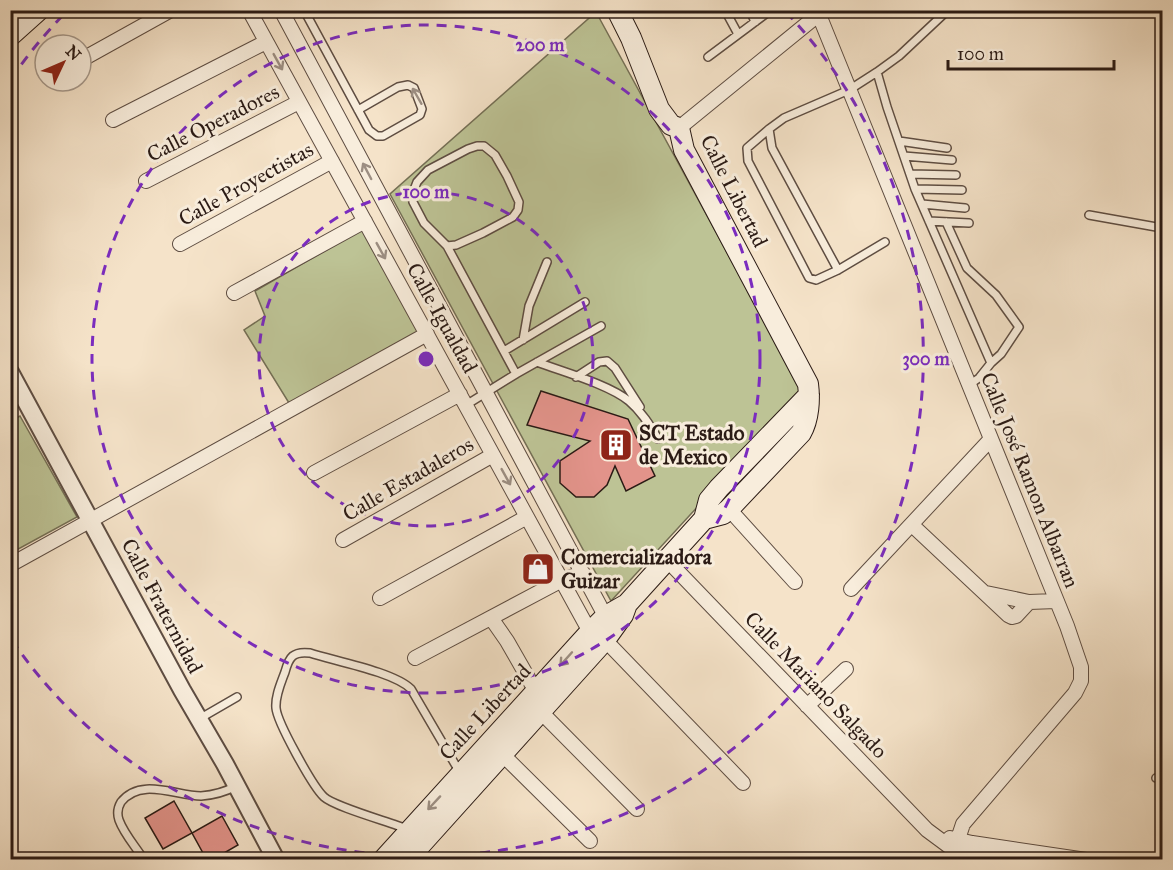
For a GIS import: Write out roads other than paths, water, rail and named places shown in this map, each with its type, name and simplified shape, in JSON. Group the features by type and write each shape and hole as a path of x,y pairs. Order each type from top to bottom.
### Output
{"main road":[{"path":"10,36 39,10"},
{"name":"Calle Libertad","path":"617,10 631,38 659,109 671,125 679,128 684,150 804,376 809,395 805,427 801,433 729,509 723,514 704,519"},
{"name":"Calle Libertad","path":"383,860 538,690 627,604 704,519 709,500 719,488 809,395"},
{"name":"Calle Libertad","path":"415,857 541,712 603,629"}],"street":[{"path":"93,53 171,10"},
{"name":"Calle Igualdad","path":"249,10 562,580 603,629"},
{"name":"Calle Igualdad","path":"280,10 583,573 603,629"},
{"path":"679,128 818,12"},
{"name":"Calle José Ramon Albarran","path":"818,12 1056,601 1079,659 1082,675 1067,705 966,820 954,848"},
{"path":"112,120 266,42"},
{"name":"Calle Operadores","path":"146,181 299,102"},
{"name":"Calle Proyectistas","path":"180,244 332,161"},
{"path":"234,293 365,220"},
{"path":"10,565 427,334"},
{"name":"Calle Fraternidad","path":"10,372 276,860"},
{"path":"314,472 463,400"},
{"path":"851,589 990,440"},
{"name":"Calle Estadaleros","path":"344,540 493,455"},
{"path":"729,509 795,582"},
{"path":"380,598 527,517"},
{"path":"912,525 1012,617 1016,616 1029,602 1056,601"},
{"name":"Calle Mariano Salgado","path":"667,560 895,798 936,837 954,848 986,860"},
{"path":"415,658 562,580 583,573"},
{"path":"491,618 531,684 538,690"},
{"path":"603,629 742,783"},
{"path":"807,706 846,669"},
{"path":"541,712 637,809"},
{"path":"503,755 590,842"},
{"name":"Calle Mariano Salgado","path":"954,848 1086,860"}],"lane":[{"path":"304,10 358,110 369,130 380,136 420,115 422,109 414,88 408,85 398,87 358,110"},
{"path":"725,10 738,34"},
{"path":"750,10 755,22"},
{"path":"708,57 771,10"},
{"path":"885,242 838,270 816,280 809,278 748,161 747,148 784,118 849,90 877,72 899,56 948,10"},
{"path":"877,72 915,189 991,363"},
{"path":"769,129 772,148 838,270"},
{"path":"899,141 947,148"},
{"path":"447,246 456,245 483,233 513,217 518,210 519,202 507,176 495,155 484,146 468,149 428,170 417,182 412,195 416,210 433,234 447,246 516,374"},
{"path":"904,156 952,160"},
{"path":"910,174 956,175"},
{"path":"915,189 962,190"},
{"path":"922,204 965,208"},
{"path":"1089,214 1162,228"},
{"path":"929,221 969,223"},
{"path":"946,222 967,268 996,295 1019,327 1001,354 969,386"},
{"path":"523,340 529,306 547,262"},
{"path":"504,351 585,302"},
{"path":"463,400 486,393 601,326"},
{"path":"576,377 598,362 607,361 615,368 658,439"},
{"path":"537,362 620,395 647,420"},
{"path":"409,830 324,797 315,786 282,726 276,710 276,702 291,656 298,652 310,653 404,682 411,689 461,773"},
{"path":"199,719 237,697"},
{"path":"144,860 118,819 120,804 127,797 148,788 198,796 219,794 236,786"}],"place":[{"name":"SCT Estado de Mexico","path":"616,445"},
{"name":"Comercializadora Guizar","path":"538,569"}]}
